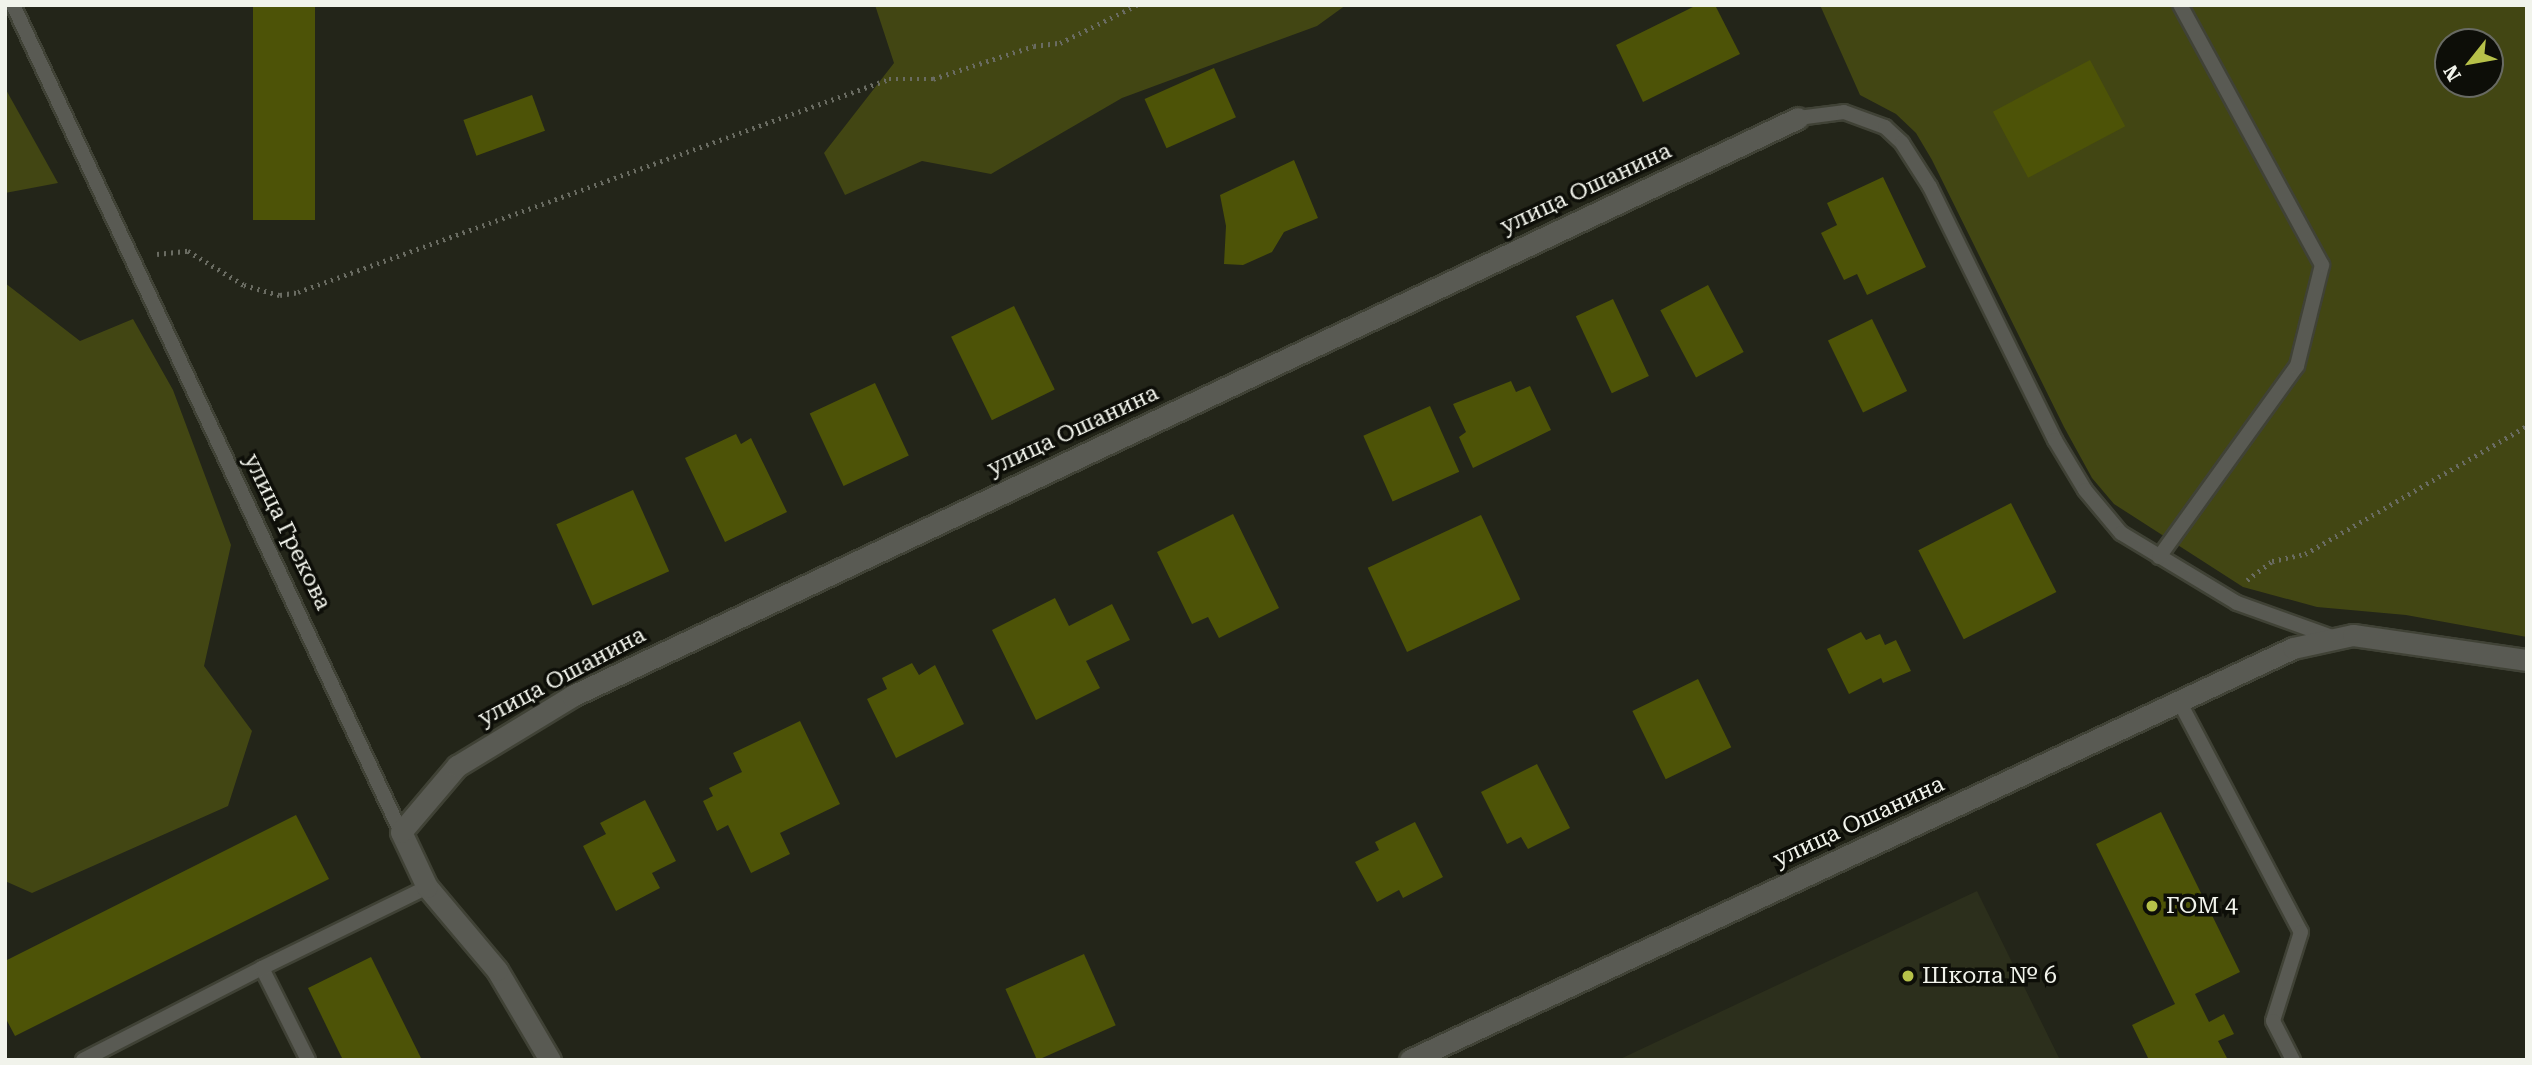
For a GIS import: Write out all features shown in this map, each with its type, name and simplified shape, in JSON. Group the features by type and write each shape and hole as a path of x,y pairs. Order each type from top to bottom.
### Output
{"street":[{"name":"улица Ошанина","path":"401,832 457,766 572,696 1798,118"},
{"name":"улица Ошанина","path":"1410,1060 2281,653 2332,637 2409,640 2527,660"},
{"name":"улица Грекова","path":"401,832 426,887 497,970 550,1060"}],"lane":[{"name":"улица Грекова","path":"13,5 401,832"},
{"path":"2160,557 2297,366 2322,265 2180,5"},
{"path":"1798,118 1844,112 1885,127 1902,143 1930,187 2020,374 2085,490 2121,533 2237,603 2332,637"},
{"path":"2179,701 2301,932 2273,1021 2293,1060"},
{"path":"83,1060 426,887"},
{"path":"262,968 308,1060"}],"path":[{"path":"133,262 163,251 188,251 244,285 280,295 298,292 889,79 933,79 1034,46 1060,43 1137,5"},
{"path":"2237,603 2253,572 2272,561 2305,554 2527,426"}],"shaded area":[{"name":"Школа № 6","path":"1977,891 2060,1060 1618,1060"}],"green space":[{"path":"875,5 1346,5 1317,26 1122,98 991,174 922,161 845,195 824,153 894,63"},
{"path":"1820,5 2527,5 2527,637 2406,615 2317,607 2243,587 2114,504 2092,478 2064,427 1932,160 1916,133 1896,114 1860,95"},
{"path":"5,88 58,183 5,193"},
{"path":"5,283 80,341 133,319 173,390 231,545 204,666 252,731 228,806 32,893 5,881"}],"building":[{"path":"253,5 315,5 315,220 253,220"},
{"path":"1697,5 1715,5 1740,54 1643,102 1616,45"},
{"path":"2090,60 2125,126 2028,178 1993,112"},
{"path":"1214,68 1236,117 1167,148 1145,99"},
{"path":"532,95 545,131 476,156 463,120"},
{"path":"1294,160 1318,218 1284,232 1272,252 1243,265 1224,264 1226,226 1220,195"},
{"path":"1883,177 1926,267 1867,295 1857,274 1844,280 1821,233 1837,225 1827,203"},
{"path":"1708,285 1744,352 1696,377 1660,310"},
{"path":"1613,299 1649,376 1612,393 1576,316"},
{"path":"1014,306 1055,390 992,420 951,337"},
{"path":"1872,319 1907,391 1863,412 1828,340"},
{"path":"1511,381 1516,392 1530,386 1551,430 1473,468 1459,437 1466,432 1453,404"},
{"path":"875,383 909,456 844,486 810,413"},
{"path":"1430,406 1459,472 1393,501 1363,436"},
{"path":"736,434 741,444 751,438 787,512 725,542 685,458"},
{"path":"633,490 669,571 592,605 556,524"},
{"path":"2011,503 2056,592 1964,639 1918,550"},
{"path":"1233,514 1279,608 1219,638 1208,617 1192,624 1157,552"},
{"path":"1481,515 1520,599 1407,652 1368,568"},
{"path":"1055,598 1069,626 1112,604 1130,640 1086,661 1100,688 1036,720 992,630"},
{"path":"1861,632 1866,640 1880,634 1885,645 1896,640 1911,671 1883,683 1881,678 1849,694 1827,649"},
{"path":"912,663 919,675 935,665 964,724 896,758 867,699 887,689 882,678"},
{"path":"1698,679 1731,747 1666,779 1632,711"},
{"path":"800,721 840,804 780,833 790,854 751,873 728,825 717,831 703,801 713,796 709,788 742,772 733,753"},
{"path":"1537,764 1570,828 1528,849 1521,837 1507,844 1481,792"},
{"path":"645,800 676,861 652,873 660,888 616,911 583,846 606,834 600,823"},
{"path":"2161,812 2240,972 2195,994 2209,1022 2224,1014 2234,1034 2218,1041 2228,1060 2149,1060 2132,1025 2175,1004 2096,844"},
{"path":"296,815 329,879 15,1036 5,1017 5,961"},
{"path":"1415,822 1443,877 1403,898 1399,890 1377,902 1355,862 1379,850 1375,842"},
{"path":"1084,954 1116,1025 1037,1060 1005,989"},
{"path":"371,957 422,1060 343,1060 338,1050 308,988"}],"place":[{"name":"ГОМ 4","path":"2152,906"},
{"name":"Школа № 6","path":"1908,976"}]}
